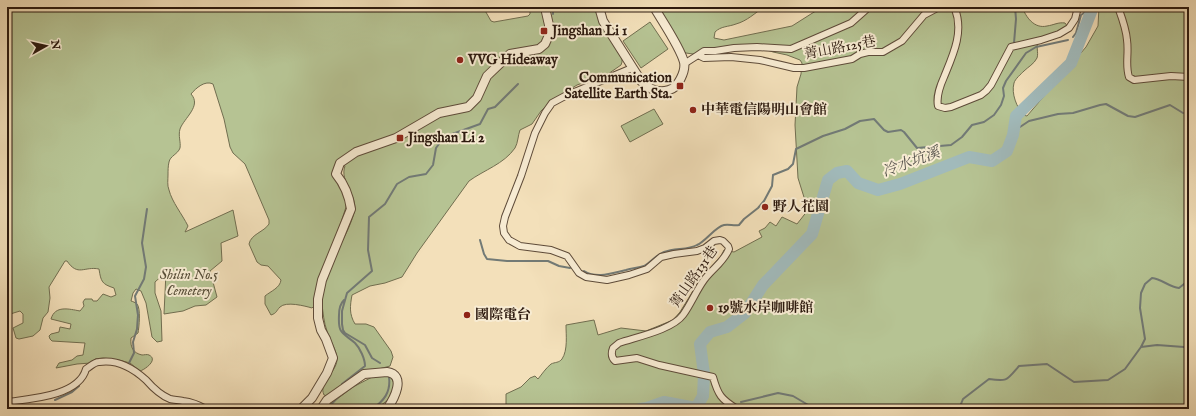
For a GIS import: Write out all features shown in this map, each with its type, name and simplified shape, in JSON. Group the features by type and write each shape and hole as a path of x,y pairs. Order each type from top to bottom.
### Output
{"street":[{"path":"301,409 312,398 327,373 333,358 321,330 318,318 318,300 322,280 351,209 350,198 343,183 336,174 340,163 356,152 396,138 439,113 468,107 477,98 487,76 510,54 538,48 545,44 549,35 546,7"},
{"path":"599,7 603,21 641,81 650,89 662,92 672,90 680,81 684,64 680,53 654,7"},
{"path":"684,64 704,51 757,47 791,49 851,23 868,7"},
{"name":"菁山路125巷","path":"698,55 704,58 731,57 760,60 794,68 804,68 852,59 860,54 868,52 883,52 902,41 924,15 939,7"},
{"path":"951,7 955,9 958,16 959,30 956,45 937,100 938,106 944,108 951,107 981,95 991,85 1011,47 1059,34 1069,28 1075,19 1078,7"},
{"path":"1118,7 1123,18 1128,40 1127,71 1129,77 1134,80 1171,76 1189,77"},
{"name":"菁山路131巷","path":"632,68 564,96 552,103 544,113 535,133 521,176 505,217 503,226 504,233 508,240 520,246 551,250 567,256 579,273 586,277 607,280 647,269 661,258 669,255 697,251 706,248 714,241 720,240 726,243 729,249 723,261 711,271 683,316 675,323 619,343 613,348 612,358 615,360 637,358 660,365 709,376 713,378 720,397 726,403 737,409"},
{"path":"7,402 50,396 61,392 70,388 77,382 84,374 86,369 98,362 110,362 122,364 130,368 145,379 156,390 171,399 199,405 206,409"},
{"path":"321,409 327,400 364,374 391,372 396,378 398,386 392,402 387,409"}],"green space":[{"name":"Shilin No.5 Cemetery","path":"7,7 483,7 491,21 494,22 528,16 530,14 530,7 597,7 622,55 622,62 621,65 608,74 577,85 550,102 541,111 532,124 520,130 516,146 510,154 500,163 469,181 417,253 402,277 370,286 352,295 350,310 355,324 366,324 374,327 391,351 393,357 390,366 375,370 327,396 324,395 323,386 334,369 337,360 336,353 324,321 322,292 329,269 350,224 355,207 345,178 345,166 343,165 335,169 346,195 346,207 314,306 312,308 296,304 287,304 280,307 271,315 265,304 265,296 277,287 281,280 268,266 261,265 257,262 249,244 255,235 267,227 269,220 245,164 233,153 230,147 224,119 213,84 210,83 201,85 191,94 194,98 194,103 191,112 180,129 180,148 170,160 168,167 168,188 172,199 188,226 185,232 233,210 238,236 221,243 222,261 210,271 217,297 206,305 195,306 183,311 164,314 166,272 155,282 155,293 161,311 162,341 157,342 152,337 146,303 141,291 136,289 133,293 131,301 138,306 139,323 138,333 131,338 131,344 136,353 152,357 152,362 147,367 140,371 130,363 103,358 95,359 91,363 56,368 59,363 72,360 77,356 83,355 85,343 52,341 49,336 51,334 59,332 60,327 70,329 71,324 51,319 53,315 59,310 63,309 80,311 84,306 83,302 85,299 97,301 103,294 111,297 116,295 114,288 103,282 100,277 99,269 94,268 78,270 65,261 49,287 50,298 48,312 43,318 40,330 33,336 19,339 16,338 13,328 23,323 23,314 20,311 7,315"},
{"path":"657,7 764,7 744,21 717,30 714,38 724,40 792,26 822,7 1022,7 1028,18 1038,26 1065,23 1068,27 1039,40 1037,44 1037,58 1015,81 1013,92 1015,100 1023,115 1027,116 1086,47 1098,26 1099,7 1189,7 1189,409 506,409 506,394 521,387 530,378 535,376 538,379 551,364 562,359 566,347 566,325 594,320 598,335 621,328 646,331 673,320 680,312 701,278 721,256 724,250 734,252 762,237 759,231 765,228 770,222 776,226 782,217 797,224 808,210 798,178 795,125 797,87 801,74 802,63 800,60 754,45 740,45 702,51 693,54 686,53 682,50"},
{"path":"650,22 668,49 641,68 623,41"},
{"path":"654,109 663,124 630,142 621,126"},
{"path":"376,375 388,375 392,379 395,386 388,400 376,409 324,409 353,387"}],"waterway":[{"path":"553,7 553,14"},
{"path":"1014,43 1016,19 1015,7"},
{"path":"1073,37 1076,33 1081,15 1093,7"},
{"name":"冷水坑溪","path":"640,409 664,402 696,408 703,396 704,374 700,344 710,332 727,327 745,313 763,285 812,234 828,180 837,173 847,171 858,183 878,190 900,184 969,157 992,161 1007,151 1013,135 1016,116 1071,63 1093,7"},
{"path":"584,271 594,275 605,275 644,266 664,252 690,248 697,245 721,226 739,225 764,201 772,186 773,175 788,169 793,164 796,149 823,136 845,129 860,121 874,119 884,130 888,132 901,130 917,148 951,145 962,137 972,125 984,122 994,115 1001,105 1004,96 1003,88 1006,81 1026,53 1036,47 1068,40"},
{"path":"380,363 372,358 365,345 345,333 342,324 342,311 347,293 372,271 368,250 369,217 385,204 397,184 409,177 426,174 433,165 436,148 444,137 480,124 488,109 495,107 518,84"},
{"path":"1013,135 1017,129 1029,121 1058,114 1073,113 1106,104 1128,116 1135,117 1170,105 1183,113"},
{"path":"129,363 134,353 133,342 137,329 138,315 135,296 144,279 146,267 142,243 147,209"},
{"path":"480,240 487,259 507,261 548,261 559,266 570,268"},
{"path":"1141,347 1145,339 1140,308 1141,293 1145,284 1152,278 1179,288 1189,280"},
{"path":"342,385 365,366 359,348 342,332 339,326 339,311 344,300"},
{"path":"959,409 963,399 989,379 1007,379 1019,366 1047,364 1074,382 1108,380 1125,369 1141,347 1157,345 1184,347 1189,345"},
{"path":"372,409 386,396 389,387 389,377"},
{"path":"55,400 72,392 79,386"},
{"path":"741,402 778,393 793,396 815,409"},
{"path":"327,409 340,395"}],"place":[{"name":"Jingshan Li 1","path":"544,31"},
{"name":"VVG Hideaway","path":"460,60"},
{"name":"Communication Satellite Earth Sta.","path":"680,86"},
{"name":"中華電信陽明山會館","path":"693,110"},
{"name":"Jingshan Li 2","path":"400,138"},
{"name":"野人花園","path":"765,207"},
{"name":"19號水岸咖啡館","path":"710,308"},
{"name":"國際電台","path":"467,315"}]}
